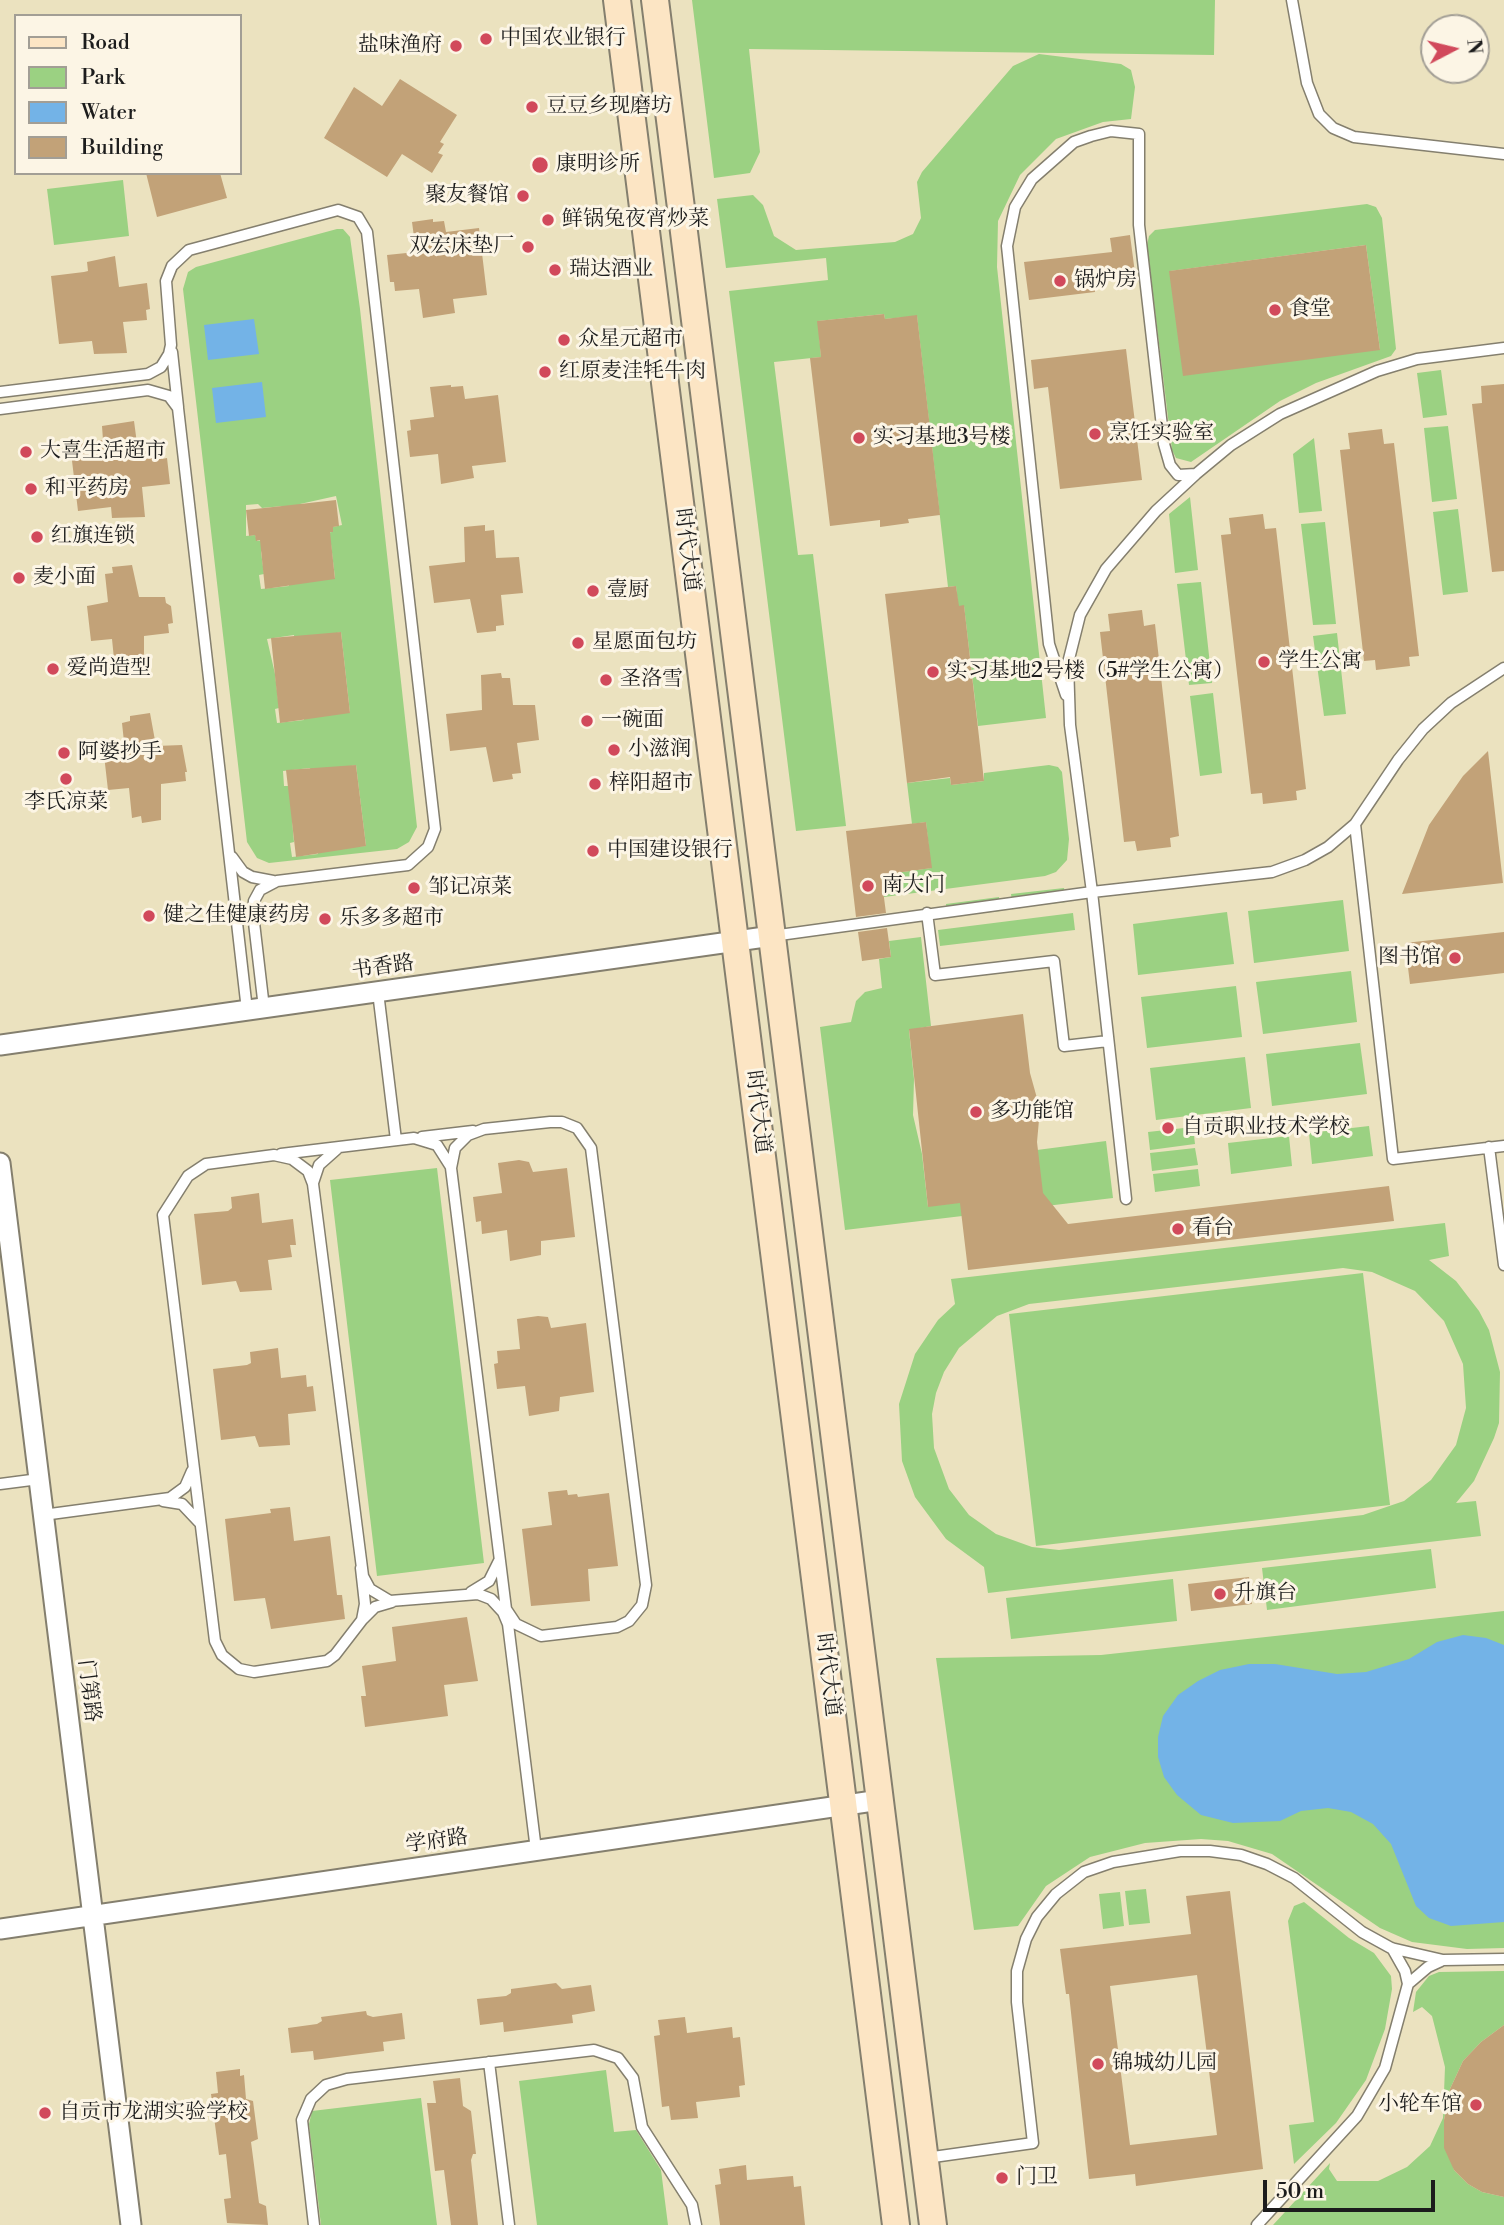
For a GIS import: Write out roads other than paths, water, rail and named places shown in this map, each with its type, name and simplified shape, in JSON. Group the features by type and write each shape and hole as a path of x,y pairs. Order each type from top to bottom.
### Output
{"main road":[{"name":"时代大道","path":"617,0 896,2225"},
{"name":"时代大道","path":"655,0 933,2225"}],"street":[{"name":"书香路","path":"0,1045 772,936"},
{"name":"门第路","path":"0,1163 131,2225"},
{"name":"学府路","path":"0,1929 880,1800"}],"lane":[{"path":"1292,0 1307,83 1319,114 1333,128 1354,137 1504,154"},
{"path":"1069,706 1049,644 1007,246 1016,207 1032,179 1074,142 1091,136 1111,131 1139,134 1139,225 1164,444 1170,465 1178,475 1195,474"},
{"path":"229,850 243,872 261,881 277,881 408,864 422,855 432,840 435,829 367,232 362,222 347,211 334,211 184,253 172,266 166,281 178,412 229,850 255,1009"},
{"path":"0,392 148,374 166,362 171,345"},
{"path":"1126,1199 1069,706 1071,646 1080,615 1106,569 1133,536 1195,474 1231,445 1280,414 1315,396 1377,371 1417,359 1485,348 1504,348"},
{"path":"0,409 148,390 169,396 178,412"},
{"path":"772,936 1092,892 1272,872 1305,860 1328,847 1355,824 1398,760 1423,729 1451,703 1504,668"},
{"path":"1355,824 1392,1159 1504,1146"},
{"path":"255,1009 253,906 260,890 277,881"},
{"path":"928,913 935,975 1054,961 1063,1046 1108,1041"},
{"path":"378,992 396,1140"},
{"path":"499,1549 499,1561 493,1576 483,1587 469,1593 375,1607 327,1661 254,1672 239,1669 222,1655 215,1641 163,1215 180,1186 198,1167 484,1129 562,1122 583,1133 591,1148 644,1572 642,1605 629,1621 617,1627 510,1639"},
{"path":"484,1129 468,1135 455,1148 451,1168 536,1850"},
{"path":"414,1138 437,1146 451,1168"},
{"path":"313,1184 324,1158 344,1147"},
{"path":"1489,1147 1504,1265"},
{"path":"274,1155 300,1164 313,1184 365,1604 360,1623"},
{"path":"43,1515 170,1498 185,1487 194,1463"},
{"path":"0,1484 39,1479"},
{"path":"159,1501 182,1504 196,1517 202,1530"},
{"path":"360,1569 370,1589 382,1598 396,1602"},
{"path":"469,1593 494,1602 508,1623"},
{"path":"506,1609 516,1624 540,1635"},
{"path":"925,2158 1033,2143 1017,2002 1017,1971 1026,1939 1037,1917 1056,1894 1084,1872 1143,1854 1210,1851 1241,1855 1294,1878 1362,1932 1391,1948 1443,1960 1504,1959"},
{"path":"1256,2225 1357,2116 1385,2068 1408,1984 1405,1971 1391,1948"},
{"path":"1408,1984 1428,1967 1443,1960"},
{"path":"314,2225 302,2120 305,2109 318,2091 346,2079 594,2050 618,2059 633,2078 646,2135 687,2197 696,2225"},
{"path":"489,2062 509,2225"}],"water":[{"path":"254,319 259,354 208,360 204,325"},
{"path":"262,382 266,417 216,423 212,388"},
{"path":"1463,1635 1486,1638 1504,1645 1504,1922 1451,1926 1429,1918 1416,1906 1391,1844 1373,1824 1351,1812 1328,1808 1301,1811 1280,1821 1233,1823 1201,1815 1177,1795 1164,1777 1158,1757 1158,1737 1163,1716 1178,1695 1220,1670 1249,1664 1275,1664 1337,1674 1366,1672 1409,1659 1437,1642"}],"place":[{"name":"中国农业银行","path":"486,39"},
{"name":"盐味渔府","path":"456,46"},
{"name":"豆豆乡现磨坊","path":"532,107"},
{"name":"康明诊所","path":"540,165"},
{"name":"聚友餐馆","path":"523,196"},
{"name":"鲜锅兔夜宵炒菜","path":"548,220"},
{"name":"双宏床垫厂","path":"528,247"},
{"name":"瑞达酒业","path":"555,270"},
{"name":"锅炉房","path":"1060,281"},
{"name":"食堂","path":"1275,310"},
{"name":"众星元超市","path":"564,340"},
{"name":"红原麦洼牦牛肉","path":"545,372"},
{"name":"烹饪实验室","path":"1095,434"},
{"name":"实习基地3号楼","path":"859,438"},
{"name":"大喜生活超市","path":"26,452"},
{"name":"和平药房","path":"31,489"},
{"name":"红旗连锁","path":"37,537"},
{"name":"麦小面","path":"19,578"},
{"name":"壹厨","path":"593,591"},
{"name":"星愿面包坊","path":"578,643"},
{"name":"学生公寓","path":"1264,662"},
{"name":"爱尚造型","path":"53,669"},
{"name":"实习基地2号楼（5#学生公寓）","path":"933,672"},
{"name":"圣洛雪","path":"606,680"},
{"name":"一碗面","path":"587,721"},
{"name":"小滋润","path":"614,750"},
{"name":"阿婆抄手","path":"64,753"},
{"name":"李氏凉菜","path":"66,779"},
{"name":"梓阳超市","path":"595,784"},
{"name":"中国建设银行","path":"593,851"},
{"name":"南大门","path":"868,886"},
{"name":"邹记凉菜","path":"414,888"},
{"name":"健之佳健康药房","path":"149,916"},
{"name":"乐多多超市","path":"325,919"},
{"name":"图书馆","path":"1455,958"},
{"name":"多功能馆","path":"976,1112"},
{"name":"自贡职业技术学校","path":"1168,1128"},
{"name":"看台","path":"1178,1229"},
{"name":"升旗台","path":"1220,1594"},
{"name":"锦城幼儿园","path":"1098,2064"},
{"name":"小轮车馆","path":"1476,2105"},
{"name":"自贡市龙湖实验学校","path":"45,2113"},
{"name":"门卫","path":"1002,2178"}]}
